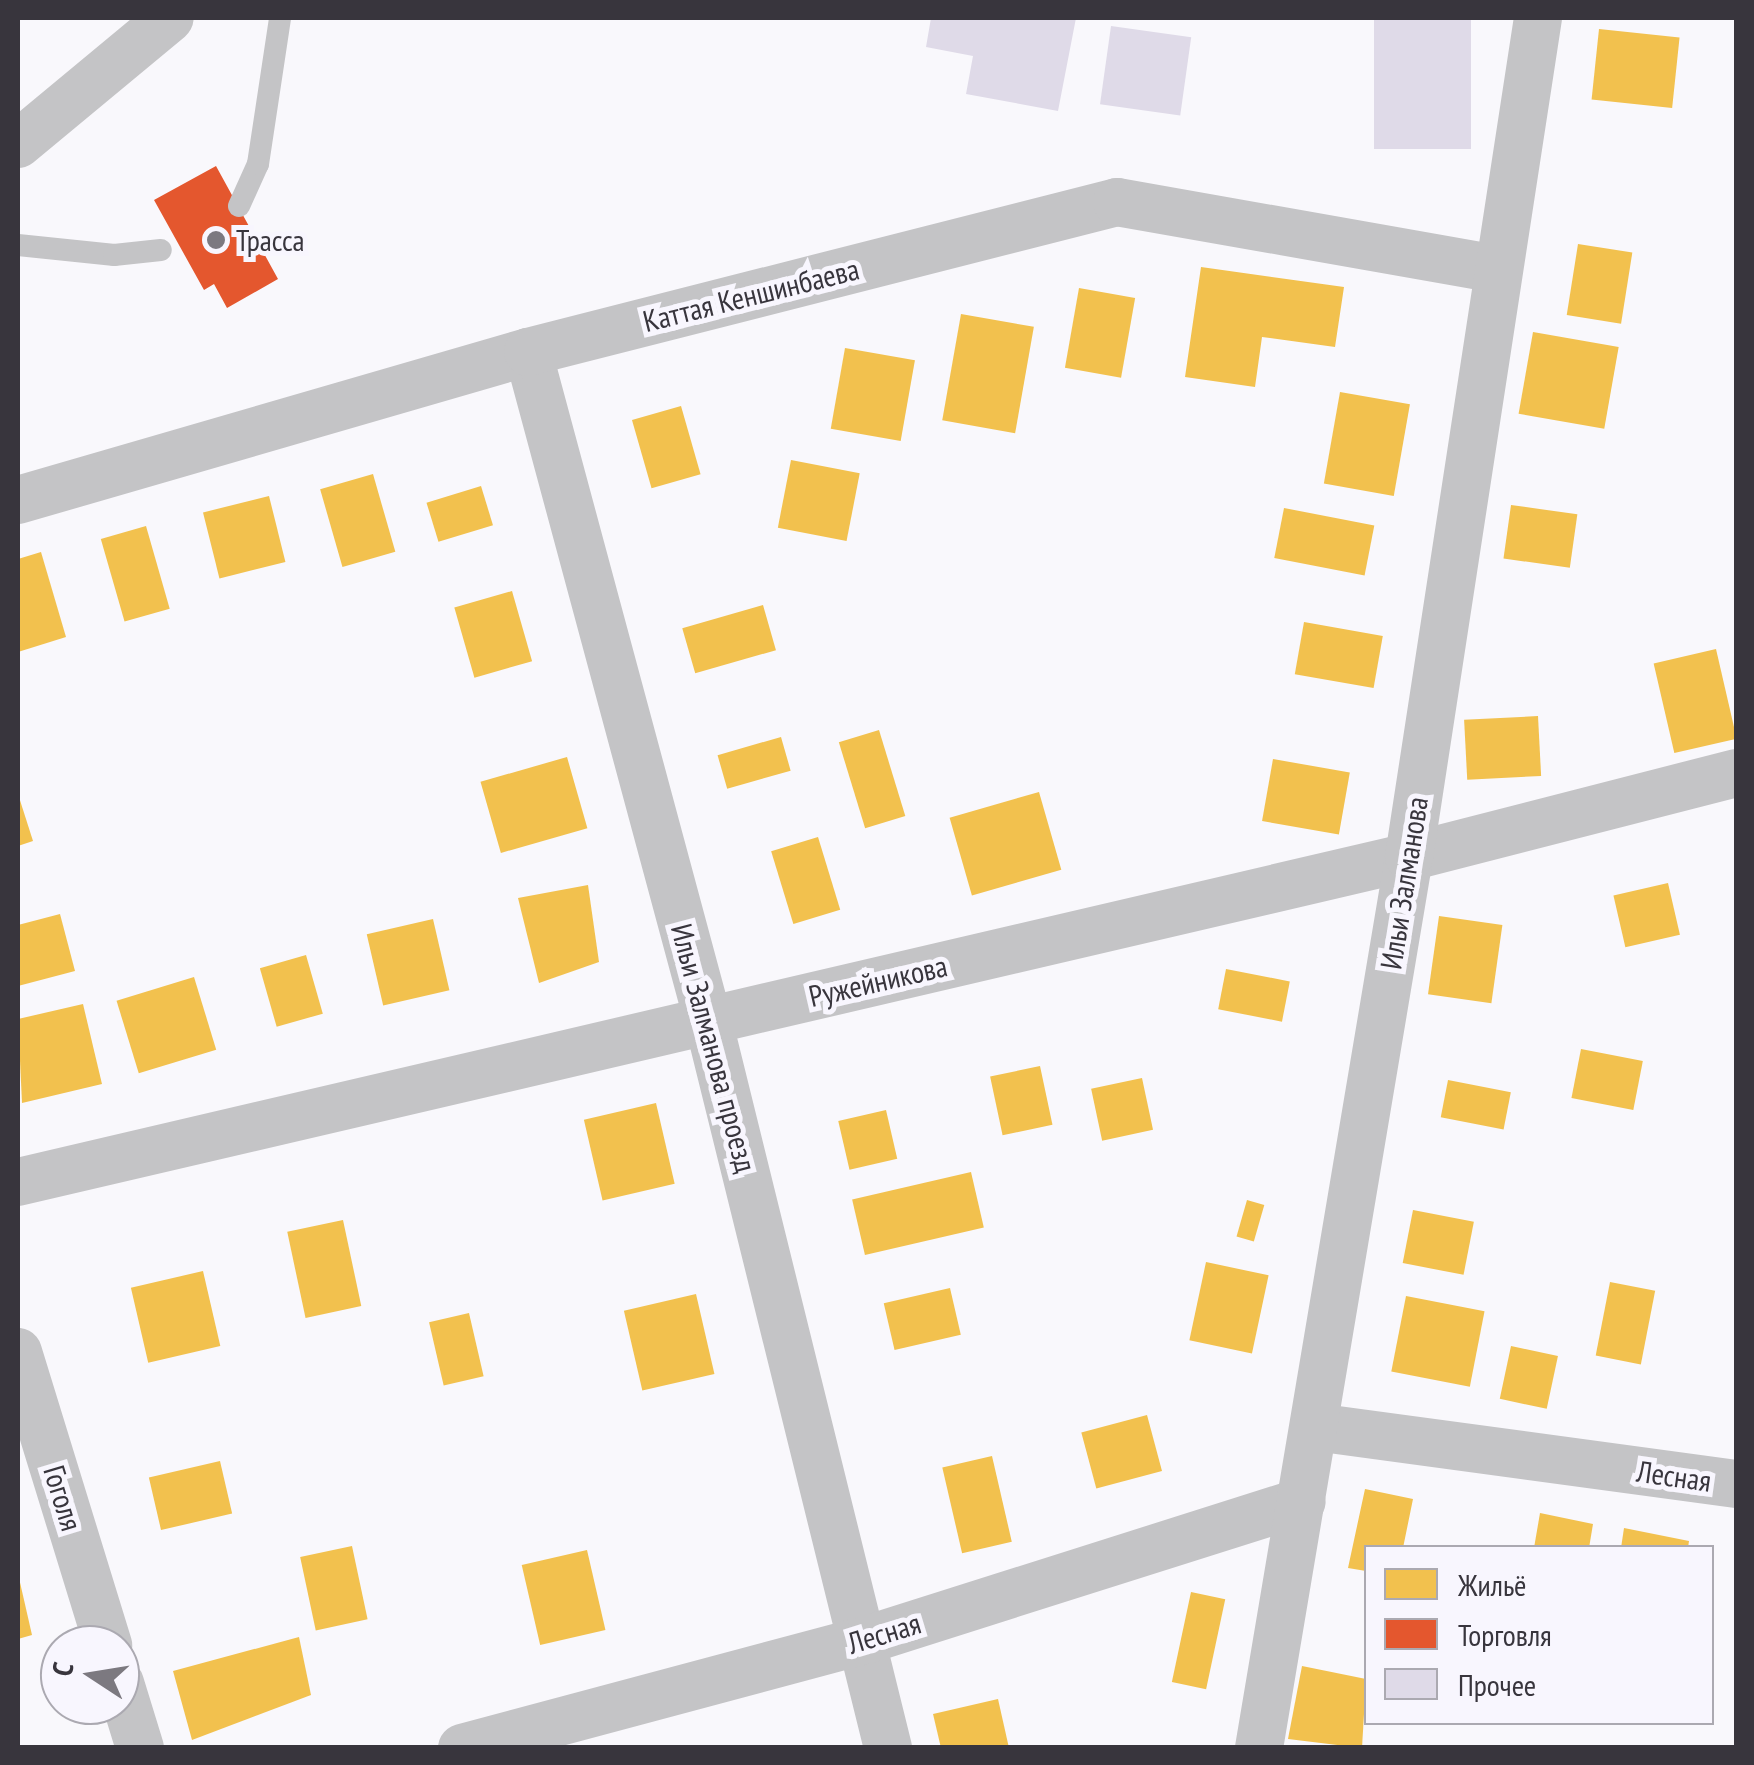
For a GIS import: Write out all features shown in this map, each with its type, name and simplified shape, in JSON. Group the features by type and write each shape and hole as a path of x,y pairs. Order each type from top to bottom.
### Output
{"street":[{"path":"18,144 170,18"},
{"name":"Ильи Залманова","path":"1259,1748 1408,857 1496,269 1538,18"},
{"name":"Каттая Кеншинбаева","path":"18,500 528,352 1117,202 1496,269"},
{"name":"Ильи Залманова проезд","path":"528,352 708,1020 866,1640 888,1748"},
{"name":"Ружейникова","path":"18,1182 1408,857 1736,774"},
{"name":"Гоголя","path":"18,1352 102,1625"},
{"name":"Лесная","path":"1314,1427 1736,1484"},
{"name":"Лесная","path":"462,1748 866,1640 1302,1502"}],"lane":[{"path":"238,206 258,164 280,18"},
{"path":"18,245 114,254 161,250"}],"building: Жильё":[{"path":"1599,29 1680,37 1672,108 1592,100"},
{"path":"1578,244 1632,253 1621,324 1567,315"},
{"path":"1201,267 1344,287 1335,347 1262,337 1255,387 1185,377"},
{"path":"1079,288 1135,298 1121,378 1065,368"},
{"path":"961,314 1034,327 1015,433 942,420"},
{"path":"1533,332 1619,347 1604,429 1519,414"},
{"path":"845,348 915,360 901,441 831,429"},
{"path":"1340,392 1410,404 1394,496 1324,484"},
{"path":"681,406 701,474 652,488 632,420"},
{"path":"791,460 860,473 847,541 778,528"},
{"path":"373,474 395,552 342,567 320,489"},
{"path":"481,486 493,525 438,542 426,503"},
{"path":"269,496 285,562 219,578 203,512"},
{"path":"1511,505 1577,514 1570,568 1503,558"},
{"path":"1284,508 1374,526 1365,576 1274,558"},
{"path":"146,526 170,609 125,622 101,539"},
{"path":"41,552 66,637 18,652 18,559"},
{"path":"512,591 532,661 474,678 454,608"},
{"path":"763,605 776,650 695,673 682,628"},
{"path":"1304,622 1383,636 1374,688 1295,674"},
{"path":"1716,649 1736,739 1674,753 1654,663"},
{"path":"1538,716 1541,776 1467,780 1464,720"},
{"path":"879,730 905,816 865,828 839,742"},
{"path":"781,737 791,771 727,789 718,755"},
{"path":"567,757 587,828 501,853 480,782"},
{"path":"1273,759 1350,773 1339,835 1262,821"},
{"path":"1039,792 1061,870 972,895 950,818"},
{"path":"18,794 33,841 18,846"},
{"path":"818,837 840,910 793,924 771,851"},
{"path":"1668,883 1680,935 1625,947 1613,896"},
{"path":"588,885 599,962 539,983 518,898"},
{"path":"60,914 75,971 18,986 18,925"},
{"path":"1439,916 1502,925 1491,1003 1428,994"},
{"path":"433,919 449,990 383,1005 367,934"},
{"path":"306,955 323,1014 277,1027 260,968"},
{"path":"1226,969 1290,981 1282,1022 1218,1009"},
{"path":"194,977 216,1050 139,1073 117,1001"},
{"path":"83,1004 102,1084 22,1103 18,1019"},
{"path":"1581,1049 1643,1061 1633,1110 1571,1098"},
{"path":"1040,1066 1052,1125 1003,1135 990,1077"},
{"path":"1142,1078 1153,1130 1102,1141 1091,1089"},
{"path":"1448,1080 1511,1092 1504,1130 1441,1117"},
{"path":"656,1103 675,1184 603,1201 584,1120"},
{"path":"886,1110 897,1159 850,1170 838,1121"},
{"path":"971,1172 984,1228 865,1255 852,1199"},
{"path":"1247,1200 1264,1205 1254,1241 1237,1237"},
{"path":"1413,1210 1474,1222 1464,1275 1403,1263"},
{"path":"343,1220 361,1306 306,1318 287,1232"},
{"path":"1206,1262 1269,1275 1252,1354 1189,1340"},
{"path":"203,1271 220,1346 148,1363 131,1288"},
{"path":"1610,1282 1655,1291 1641,1364 1596,1356"},
{"path":"950,1288 961,1335 895,1350 884,1303"},
{"path":"696,1294 714,1374 642,1391 624,1311"},
{"path":"1406,1296 1485,1311 1470,1387 1391,1372"},
{"path":"469,1313 484,1376 444,1386 429,1322"},
{"path":"1511,1346 1558,1356 1547,1409 1500,1399"},
{"path":"1147,1415 1162,1471 1096,1489 1081,1433"},
{"path":"992,1456 1012,1542 962,1553 942,1467"},
{"path":"220,1461 232,1514 161,1530 149,1477"},
{"path":"1365,1489 1413,1499 1404,1545 1364,1545 1364,1571 1348,1568"},
{"path":"1540,1513 1593,1524 1590,1545 1535,1545"},
{"path":"1624,1528 1689,1541 1688,1545 1621,1545"},
{"path":"352,1546 368,1619 316,1630 300,1557"},
{"path":"587,1550 605,1630 540,1645 522,1565"},
{"path":"18,1579 32,1635 18,1639"},
{"path":"1191,1592 1225,1599 1206,1689 1172,1682"},
{"path":"299,1637 311,1695 192,1740 173,1671"},
{"path":"1302,1666 1364,1679 1362,1748 1288,1739"},
{"path":"998,1699 1009,1748 941,1748 933,1714"}],"building: Торговля":[{"name":"Трасса","path":"216,166 278,279 227,308 214,284 204,290 154,200"}],"building: Прочее":[{"path":"931,18 1076,18 1058,111 966,94 973,56 926,47"},
{"path":"1374,18 1471,18 1471,149 1374,149"},
{"path":"1111,26 1191,37 1180,116 1100,104"}],"place":[{"name":"Трасса","path":"216,240"}]}
